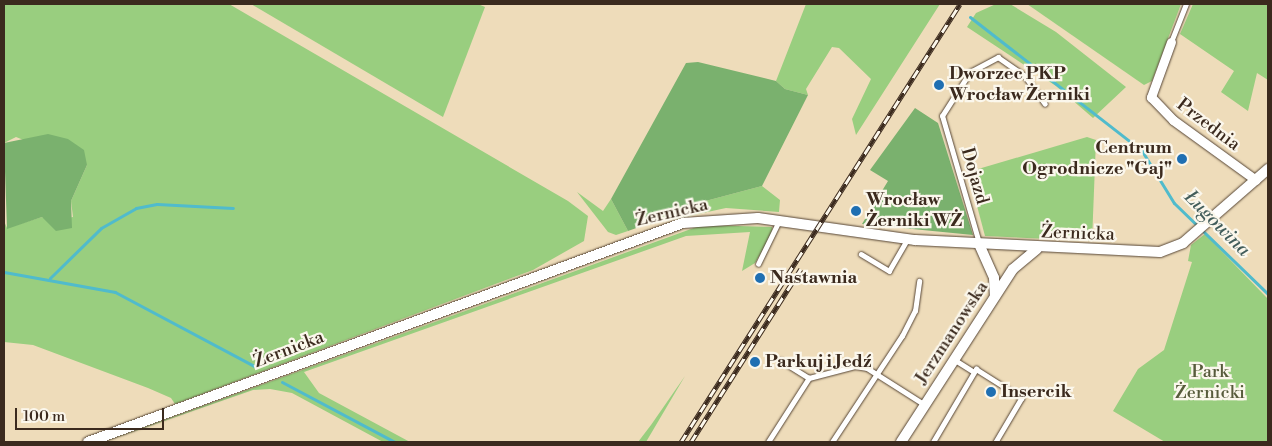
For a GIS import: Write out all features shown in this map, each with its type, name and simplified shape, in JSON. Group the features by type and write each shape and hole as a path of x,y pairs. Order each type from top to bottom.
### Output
{"street":[{"name":"Przednia","path":"1171,42 1152,96 1155,102 1173,120 1256,180"},
{"name":"Żernicka","path":"88,442 651,232 716,218 779,220 908,239 1037,249 1160,252 1174,249 1195,233 1268,169"},
{"path":"979,244 994,278 995,297"},
{"name":"Jerzmanowska","path":"901,442 1013,269 1037,249"}],"lane":[{"name":"Przednia","path":"1171,42 1186,4"},
{"name":"Dojazd","path":"979,244 942,116 970,72 998,57 1025,76 1045,104"},
{"path":"758,264 779,220"},
{"path":"861,254 889,271 908,239"},
{"path":"832,442 877,374 915,311 919,281"},
{"path":"780,360 809,378"},
{"path":"954,360 974,372"},
{"path":"768,442 809,378 855,366 877,374 925,405"},
{"path":"933,442 976,369 1022,398 996,442"}],"green space":[{"path":"4,4 229,4 568,201 588,216 584,241 533,270 175,404 171,398 148,388 33,345 4,342 4,221 7,228 42,217 50,221 73,217 71,201 87,165 16,137 4,143"},
{"path":"251,4 478,4 485,7 443,117"},
{"path":"806,4 940,4 856,135 852,119 871,79 839,48 832,47 806,89 808,95 785,89 776,81"},
{"path":"996,4 1010,4 1056,32 1126,87 1093,118 1056,86 967,27 976,13"},
{"path":"1027,4 1181,4 1152,81 1144,85"},
{"path":"1193,4 1268,4 1268,80 1257,73 1248,111 1221,92 1234,71 1180,34"},
{"path":"698,62 776,81 785,89 808,95 762,186 649,216 642,226 628,231 611,199 686,63"},
{"path":"915,108 938,123 973,235 862,224 888,181 870,170"},
{"path":"48,134 68,139 84,150 87,165 71,201 72,228 56,231 42,217 7,229 4,143"},
{"path":"1087,137 1096,140 1092,241 985,236 968,172"},
{"path":"762,186 780,200 779,212 726,208 642,226 649,216"},
{"path":"577,192 603,211 611,199 628,231 616,235 608,232"},
{"path":"702,225 772,227 773,233 755,263 742,271 750,232 686,236 304,372 319,393 410,442 383,442 292,393 270,389 253,390 104,442"},
{"name":"Park Żernicki","path":"1205,234 1268,299 1268,442 1165,442 1113,411 1138,369 1164,350 1192,262 1188,261 1191,245"},
{"path":"685,376 646,442 638,442 651,425"}],"waterway":[{"name":"Ługowina","path":"970,17 1142,151 1174,203 1268,294"},
{"path":"50,278 101,228 136,208 157,204 233,208"},
{"path":"4,272 115,292 256,367"},
{"path":"282,382 395,442"}],"railway":[{"path":"681,442 960,4"},
{"path":"691,442 801,269"}],"place":[{"name":"Dworzec PKP Wrocław Żerniki","path":"939,85"},
{"name":"Centrum Ogrodnicze \"Gaj\"","path":"1182,159"},
{"name":"Wrocław Żerniki WŻ","path":"856,211"},
{"name":"Nastawnia","path":"760,278"},
{"name":"Parkuj i Jedź","path":"755,362"},
{"name":"Insercik","path":"991,392"}]}
